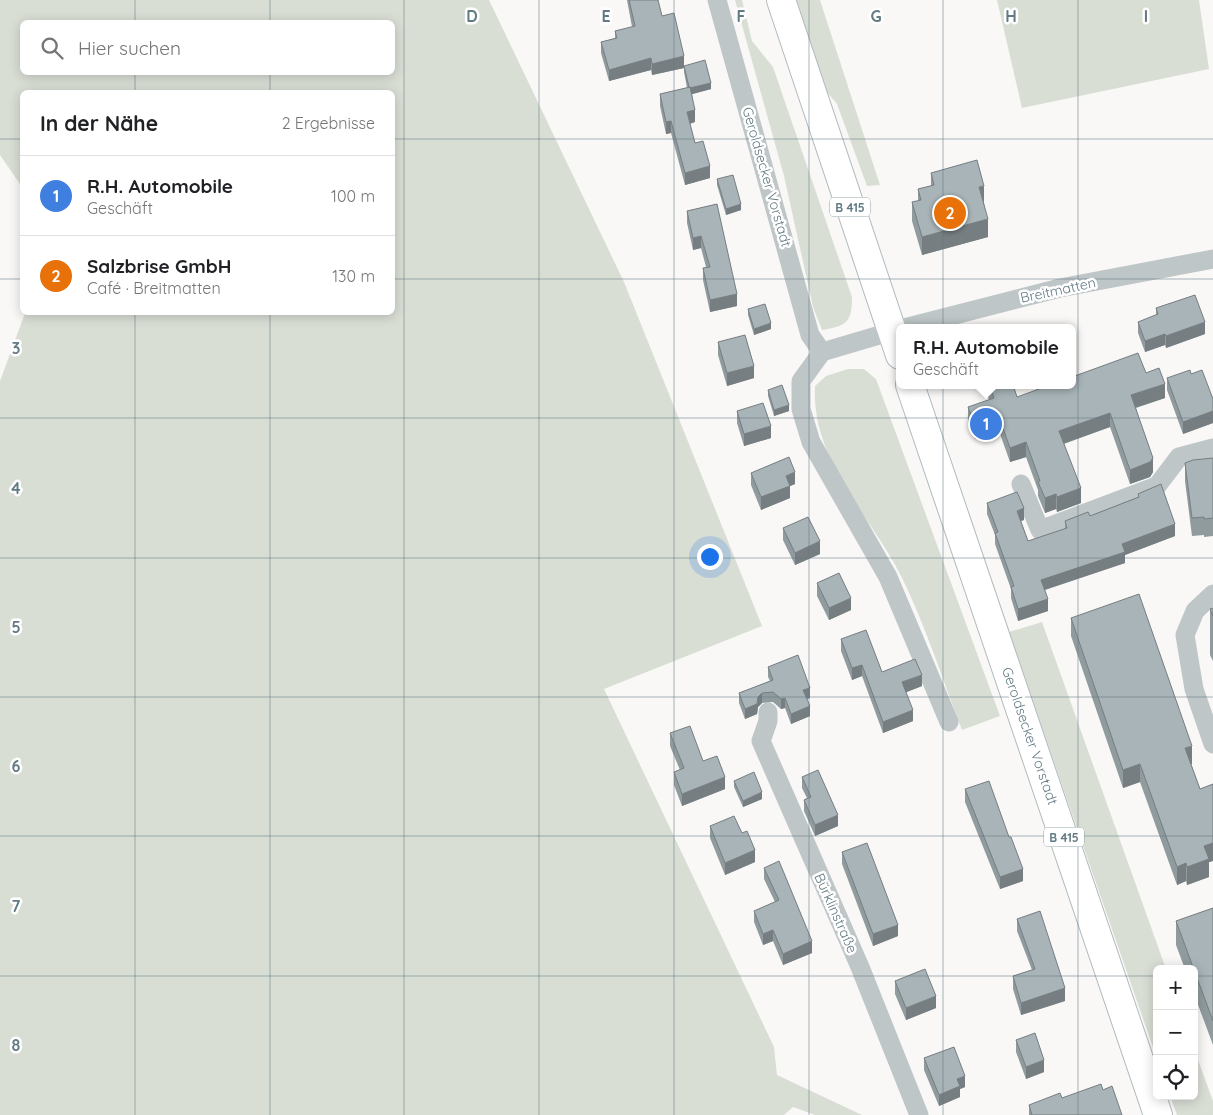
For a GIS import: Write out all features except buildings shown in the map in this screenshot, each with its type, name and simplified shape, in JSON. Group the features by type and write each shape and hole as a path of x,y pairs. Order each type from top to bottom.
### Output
{"main road":[{"name":"B 415","path":"782,0 896,327"},
{"name":"Geroldsecker Vorstadt","path":"911,389 1158,1115"}],"street":[{"name":"Geroldsecker Vorstadt","path":"717,0 810,335 822,352"},
{"name":"Breitmatten","path":"939,324 1060,288 1213,259"},
{"path":"896,337 822,352 801,381 801,409 811,442 888,577 949,722"},
{"path":"1021,484 1040,530 1157,486 1179,457 1213,448"},
{"path":"1213,594 1203,601 1195,611 1185,635 1194,689 1213,744"},
{"name":"Bürklinstraße","path":"768,712 768,721 761,741 860,967 919,1115"}],"shaded area":[{"path":"0,0 489,0 624,282 762,626 604,689 774,1047 777,1075 862,1115 815,1115 793,1107 784,1115 0,1115 0,381 24,315 395,315 395,90 20,90 20,184 0,155"},
{"path":"735,0 742,0 752,41 773,67 852,297 849,317 837,327 822,330 813,307 784,176"},
{"path":"792,0 820,0 880,185 867,186 837,104 815,78"},
{"path":"997,0 1199,0 1209,69 1022,108"},
{"path":"848,369 864,369 876,379 1000,716 962,730 927,635 903,580 833,464 816,414 815,386 826,376"},
{"path":"1042,622 1165,965 1153,965 1153,1047 1009,632"},
{"path":"1198,1060 1213,1101 1213,1115 1177,1115 1171,1100 1198,1100"}],"place":[{"name":"Salzbrise GmbH","path":"950,213"},
{"name":"R.H. Automobile","path":"986,424"}]}
